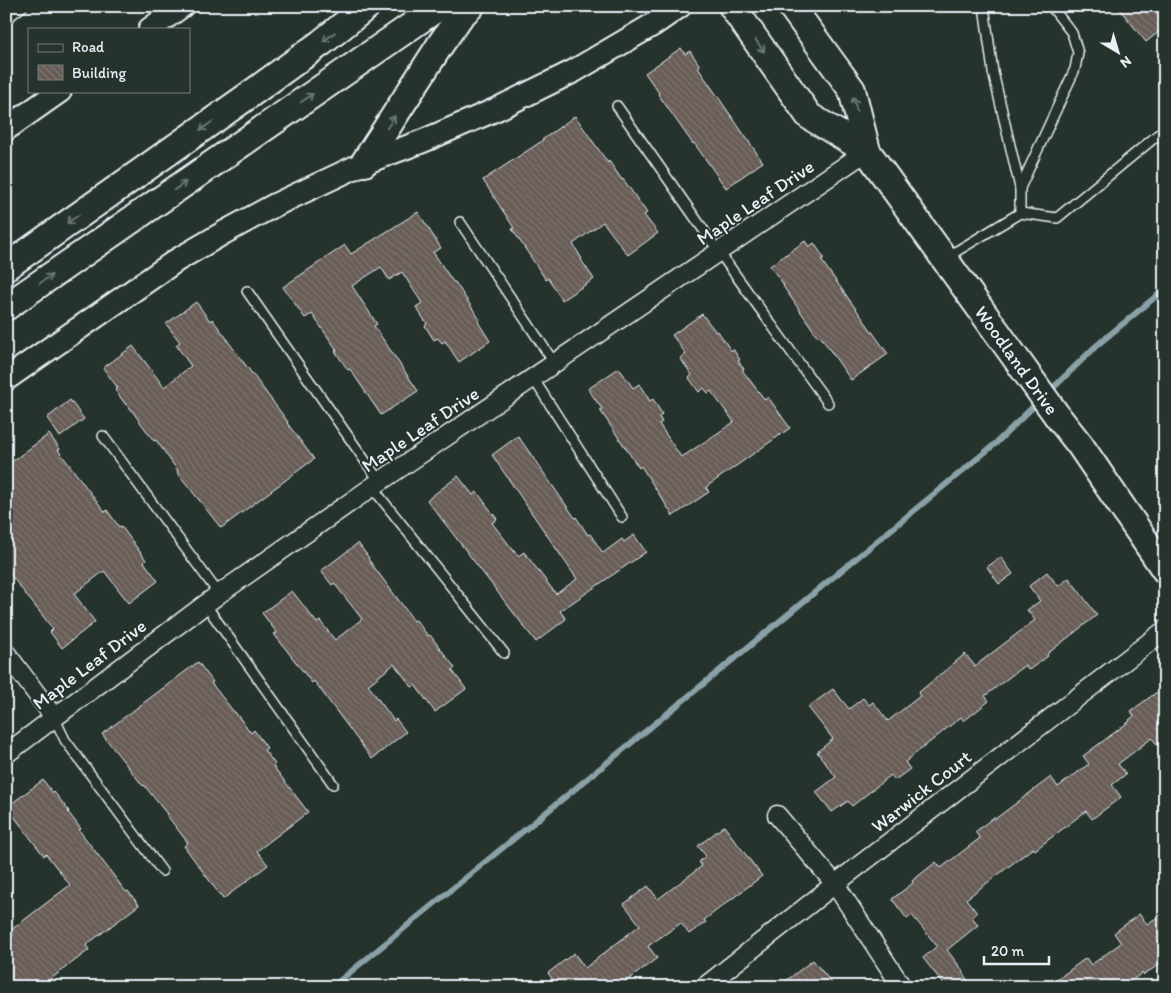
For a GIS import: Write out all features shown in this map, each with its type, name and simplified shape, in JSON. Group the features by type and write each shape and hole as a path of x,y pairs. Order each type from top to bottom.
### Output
{"main road":[{"path":"6,266 322,43 367,6"},
{"path":"6,307 440,6"},
{"path":"364,163 442,42 461,15 471,6"},
{"name":"Woodland Drive","path":"732,6 809,116 867,152"},
{"name":"Woodland Drive","path":"791,6 852,90 867,152 1080,445 1165,570"}],"street":[{"path":"151,28 182,6"},
{"path":"6,379 177,260 275,205 364,163 423,141 497,109 574,71 654,24 680,6"},
{"path":"6,129 59,92"},
{"name":"Maple Leaf Drive","path":"6,754 212,599 376,484 867,152"},
{"name":"Warwick Court","path":"704,987 1165,630"},
{"path":"6,653 54,717"},
{"path":"777,815 835,884 902,987"}],"lane":[{"path":"984,6 993,72 1020,188 1020,213"},
{"path":"1020,188 1075,69 1078,53 1072,33 1050,6"},
{"path":"6,18 21,7"},
{"path":"617,106 828,403"},
{"path":"944,259 1020,213 1057,218 1165,129"},
{"path":"460,222 554,364"},
{"path":"247,291 376,484 504,653"},
{"path":"533,378 622,517"},
{"path":"103,436 334,784"},
{"path":"54,717 65,740 162,871"}],"building":[{"path":"1117,6 1165,6 1165,27 1146,42"},
{"path":"681,48 685,54 690,51 700,66 698,68 763,162 726,188 693,144 645,73"},
{"path":"575,116 608,163 609,161 623,179 647,213 644,215 658,233 628,255 603,222 573,244 594,279 562,300 548,278 546,280 512,229 514,228 483,180 542,141"},
{"path":"418,212 441,248 433,252 480,320 478,322 490,341 459,362 445,341 442,343 438,338 434,340 425,326 427,324 416,307 422,303 402,272 389,280 381,267 352,286 377,324 374,326 418,391 381,415 350,369 348,370 335,351 337,350 312,314 305,318 283,287 345,245 351,254"},
{"path":"805,241 809,247 814,243 824,258 821,260 888,354 851,380 820,336 818,337 770,266"},
{"path":"196,302 210,321 212,319 228,340 314,459 221,528 177,472 156,440 154,441 126,405 115,390 118,388 103,368 133,346 164,387 191,366 176,345 180,342 166,324"},
{"path":"702,314 716,332 718,331 731,351 733,349 744,369 742,370 765,400 768,397 790,428 706,487 709,492 673,516 641,466 639,468 600,410 602,409 588,389 619,368 633,388 639,384 650,401 653,399 662,414 659,417 662,422 659,424 681,457 685,455 734,422 711,391 708,393 704,388 699,392 689,378 692,375 680,358 686,354 672,335"},
{"path":"70,400 84,419 60,437 47,418"},
{"path":"49,434 60,449 58,450 105,512 107,510 119,527 121,526 146,560 144,562 158,581 129,603 104,571 74,594 95,622 62,648 50,632 53,629 6,569 6,466"},
{"path":"518,436 575,518 588,535 590,534 603,553 622,539 624,542 634,535 646,552 560,611 566,619 536,642 427,500 458,476 473,495 477,492 497,519 492,523 518,556 524,552 556,594 577,579 492,455"},
{"path":"358,543 414,621 416,620 428,636 430,635 455,668 452,670 466,689 435,712 415,685 412,687 394,664 368,685 394,721 396,719 406,732 372,759 314,681 312,683 274,634 277,633 262,613 292,591 317,623 320,621 335,640 362,619 334,583 332,585 321,571"},
{"path":"1001,557 1013,574 999,584 987,567"},
{"path":"1047,572 1058,586 1069,578 1097,615 1029,670 1025,665 985,696 989,701 964,721 961,717 905,762 910,769 895,780 891,775 852,806 848,801 832,812 816,792 836,777 817,752 833,739 808,707 833,689 849,709 863,698 869,705 873,702 888,721 920,696 918,693 965,654 975,666 1035,620 1027,610 1040,601 1029,586"},
{"path":"198,662 213,682 211,683 251,733 254,730 267,748 264,750 275,764 273,766 308,812 257,851 268,865 223,899 184,846 188,843 167,814 102,734"},
{"path":"1157,692 1165,702 1165,755 1152,738 1118,764 1126,774 1112,785 1121,797 1092,819 1086,811 1035,850 1033,848 966,899 977,913 972,917 978,925 947,950 963,971 972,987 946,987 923,958 937,946 912,915 907,919 892,899 936,862 941,868 980,838 975,832 1051,777 1058,787 1089,764 1083,756 1130,721 1134,716 1131,711"},
{"path":"43,780 69,811 81,829 79,830 126,892 128,891 139,905 86,945 89,950 40,987 6,987 6,941 14,935 11,930 70,885 46,854 44,856 7,807"},
{"path":"724,826 762,876 704,920 706,922 689,934 681,923 648,946 657,958 619,987 558,987 548,973 574,953 585,968 640,925 624,904 648,886 658,899 702,866 699,862 706,856 698,846"},
{"path":"1165,912 1165,960 1144,975 1142,973 1123,987 1047,987 1086,958 1091,965 1121,943 1114,933 1139,914 1147,924"},
{"path":"813,960 835,987 778,987"}],"waterway":[{"path":"1048,393 1096,346 1165,289"},
{"path":"332,987 995,444 1039,401"}]}
